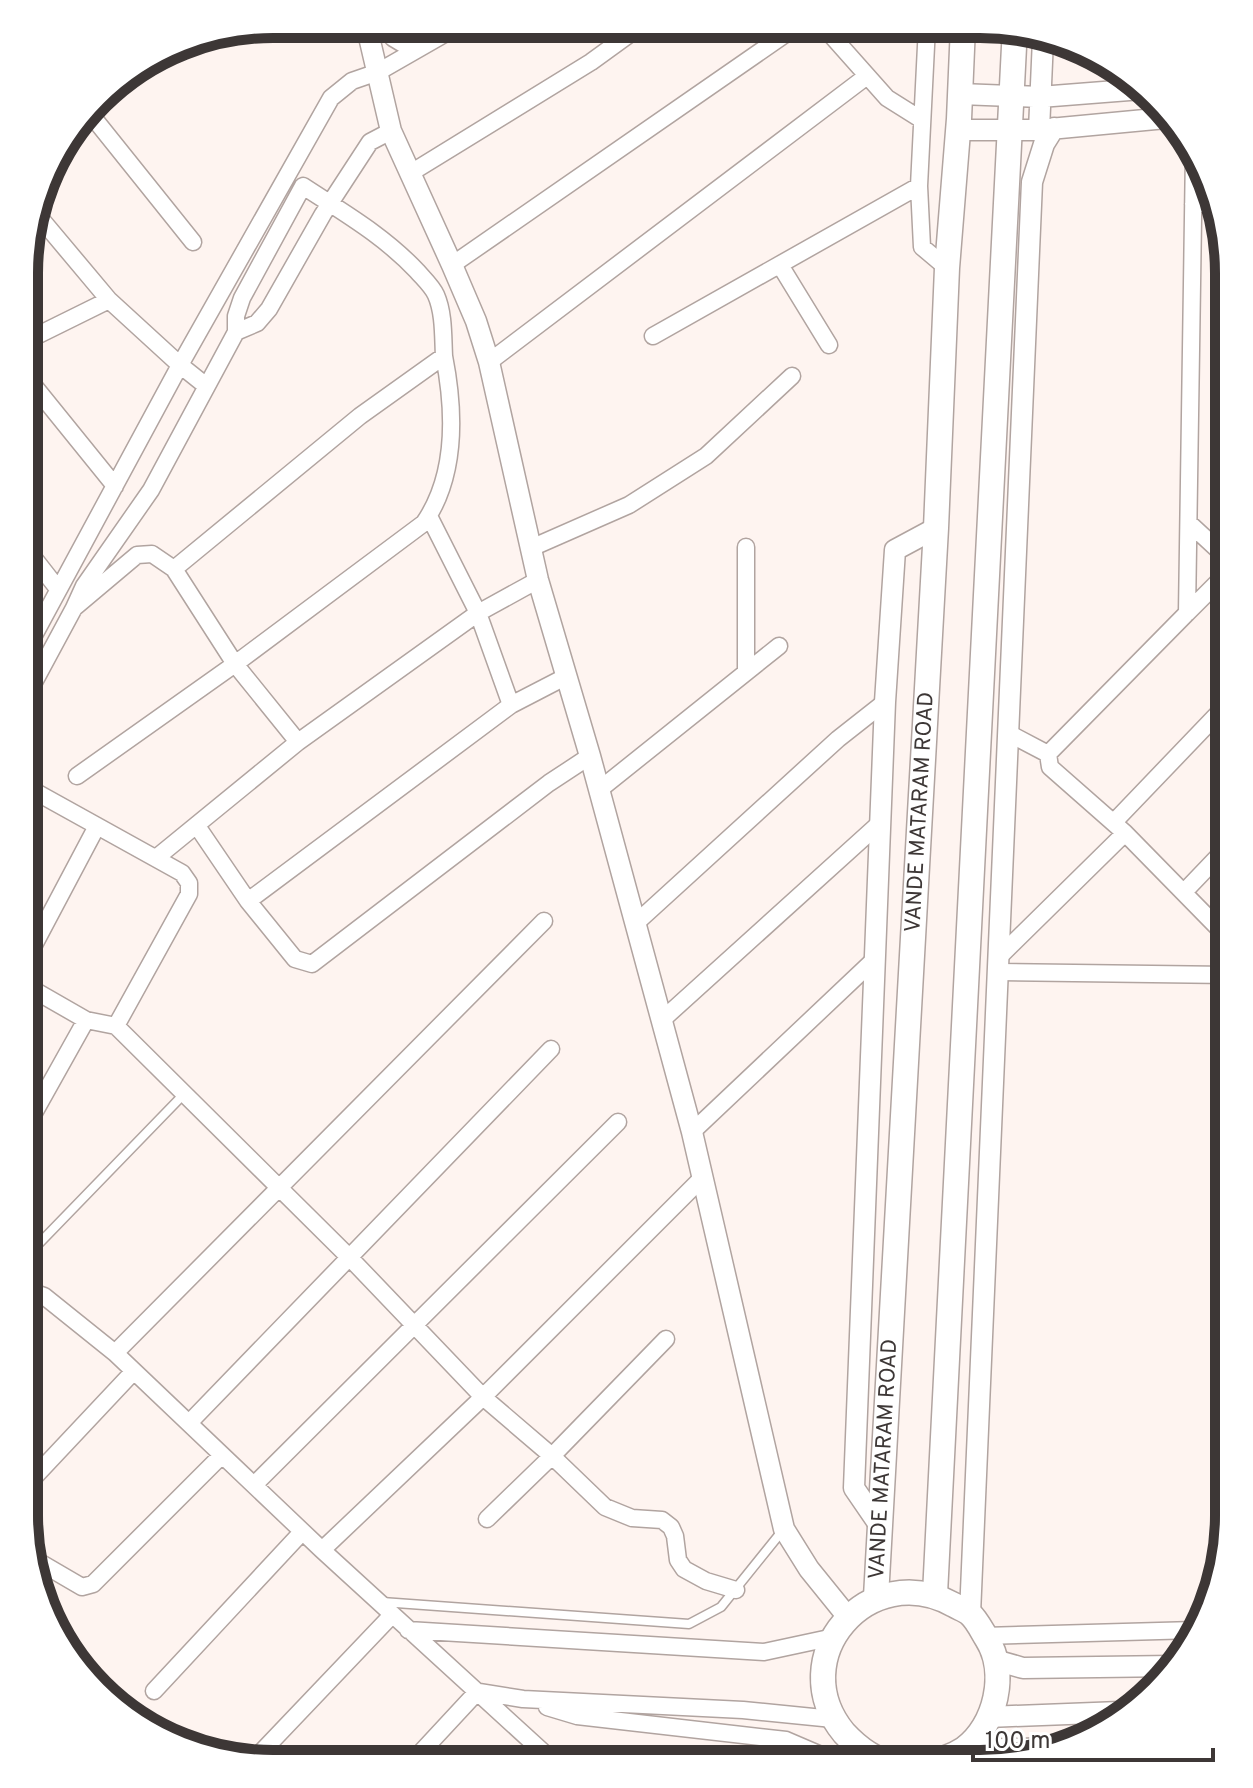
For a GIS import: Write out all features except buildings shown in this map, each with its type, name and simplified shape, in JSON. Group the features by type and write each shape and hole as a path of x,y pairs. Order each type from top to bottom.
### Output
{"main road":[{"name":"VANDE MATARAM ROAD","path":"876,1597 936,528 947,268 962,38"},
{"path":"935,1594 1014,41"},
{"path":"847,1750 822,1684 828,1647 847,1616 876,1597 905,1590 935,1594 970,1614 993,1648 998,1674 995,1700 969,1750"}],"street":[{"path":"409,174 591,62 623,38"},
{"path":"452,265 779,38"},
{"path":"834,38 887,98 922,120"},
{"path":"926,38 919,186 922,247 947,268"},
{"path":"370,39 391,131 476,321 489,362 538,580 590,756 692,1132 784,1529 809,1569 847,1616"},
{"path":"394,39 413,50"},
{"path":"38,627 180,365 331,98 352,81 378,72 428,39"},
{"path":"970,1614 1032,182 1047,129 1040,97 1043,47"},
{"path":"489,362 867,76"},
{"path":"960,94 1040,97 1127,90"},
{"path":"958,130 1047,129 1158,119"},
{"path":"95,120 193,242"},
{"path":"236,332 257,323 269,309 323,214 370,142 391,131"},
{"path":"1187,613 1194,175"},
{"path":"38,675 84,586 151,490 236,332 236,316 242,298 303,186 353,216 390,244 436,295 452,396 450,451 443,485 429,516 424,523 235,664 77,776"},
{"path":"653,336 919,186"},
{"path":"1007,201 1032,203"},
{"path":"1193,204 1205,204"},
{"path":"44,222 109,300 205,385"},
{"path":"780,265 829,345"},
{"path":"38,335 109,300"},
{"path":"174,569 360,416 444,356"},
{"path":"531,548 629,505 706,456 792,376"},
{"path":"38,391 115,486"},
{"path":"429,516 478,613 511,705"},
{"path":"1189,523 1215,547"},
{"path":"880,1526 854,1488 885,702 895,550 936,528"},
{"path":"746,547 746,672"},
{"path":"74,608 137,555 152,554 174,569 235,664 298,742"},
{"path":"39,565 58,589"},
{"path":"156,858 298,742 478,613 538,580"},
{"path":"1048,754 1215,585"},
{"path":"599,790 779,646"},
{"path":"248,901 511,705 567,676"},
{"path":"636,923 838,739 885,702"},
{"path":"999,964 1215,718"},
{"path":"1010,734 1048,754"},
{"path":"1048,754 1050,767 1119,827 1214,924"},
{"path":"197,826 248,901 295,959 312,964 549,783 590,756"},
{"path":"38,793 182,873 189,883 189,894 116,1026"},
{"path":"662,1020 881,822"},
{"path":"38,937 97,826"},
{"path":"1184,892 1215,860"},
{"path":"115,1353 544,921"},
{"path":"692,1132 876,958"},
{"path":"999,964 1214,974"},
{"path":"38,992 86,1020 116,1026 350,1258 483,1397 605,1507 632,1518 662,1520 671,1527 678,1560 684,1569 706,1581 736,1590"},
{"path":"38,1106 86,1020"},
{"path":"189,1423 551,1049"},
{"path":"254,1485 618,1122"},
{"path":"322,1550 483,1397 703,1177"},
{"path":"38,1294 115,1353 302,1532 541,1750"},
{"path":"487,1519 666,1339"},
{"path":"38,1473 134,1371"},
{"path":"44,1565 82,1587 93,1584 221,1456"},
{"path":"154,1691 302,1532"},
{"path":"264,1749 392,1615"},
{"path":"408,1630 764,1652 834,1637"},
{"path":"984,1636 1184,1630"},
{"path":"995,1660 1023,1668 1160,1666"},
{"path":"477,1692 523,1699 743,1710 833,1719"},
{"path":"423,1750 477,1692"},
{"path":"523,1699 577,1716 786,1740 822,1750"},
{"path":"988,1717 1106,1713"}],"lane":[{"path":"38,1245 184,1094"},
{"path":"378,1602 689,1624 721,1607 784,1529"}]}
